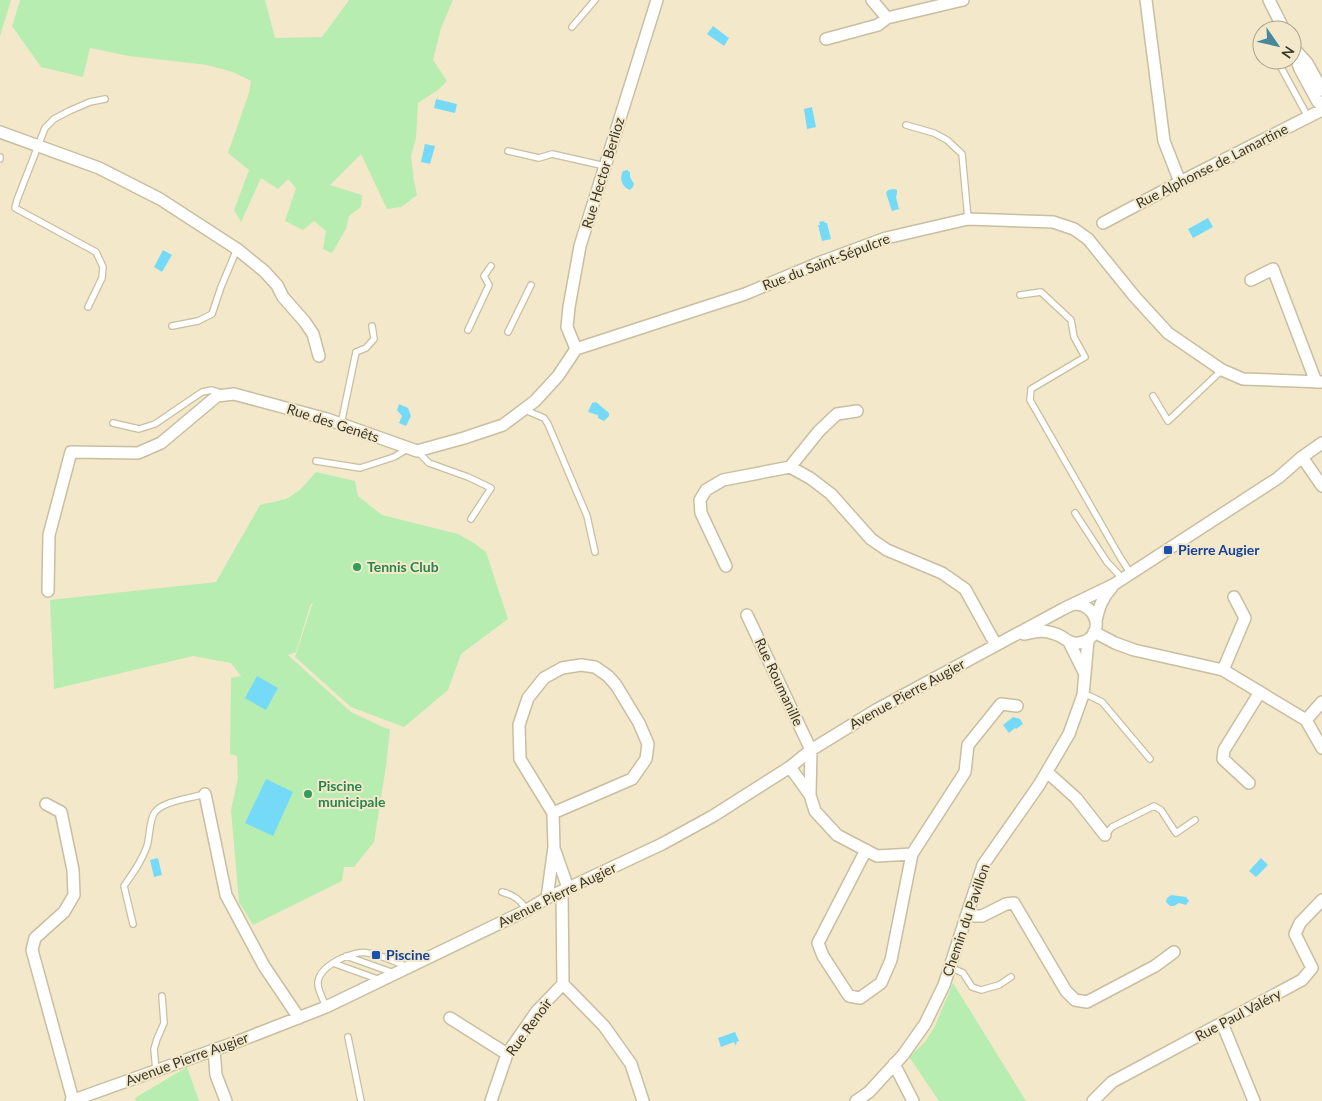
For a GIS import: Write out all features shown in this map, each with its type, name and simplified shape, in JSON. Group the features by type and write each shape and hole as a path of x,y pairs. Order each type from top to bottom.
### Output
{"street":[{"name":"Rue Hector Berlioz","path":"576,349 568,327 570,303 580,246 657,0"},
{"path":"872,0 887,18"},
{"path":"826,39 878,25 887,18 963,0"},
{"path":"1146,0 1164,141 1180,182"},
{"path":"1269,0 1276,20"},
{"path":"1302,58 1322,90"},
{"path":"1301,70 1318,102 1322,105"},
{"name":"Rue Alphonse de Lamartine","path":"1103,223 1322,110"},
{"path":"0,132 99,168 151,194 237,249 264,271 277,285 313,334 319,356"},
{"name":"Rue du Saint-Sépulcre","path":"576,349 745,294 821,262 886,238 968,219 1053,222 1074,229 1088,240 1135,298 1168,333 1222,370 1244,379 1319,382"},
{"path":"1251,280 1273,269 1319,382"},
{"path":"413,450 464,438 503,425 535,401 558,376 576,349"},
{"name":"Rue des Genêts","path":"225,395 234,394 327,418 413,450"},
{"path":"48,591 49,534 71,452 138,454 161,443 217,396 225,395"},
{"path":"790,467 819,431 837,414 856,411"},
{"path":"1086,674 1065,639 1058,632 1058,617 1068,607 1122,580 1278,478 1302,457 1322,444"},
{"path":"1302,457 1322,486"},
{"path":"726,566 701,513 700,500 706,490 723,480 790,467 810,478 830,494 872,538 887,550 942,573 965,589 996,645"},
{"path":"1015,635 1042,631 1082,643 1093,631 1099,606 1104,596 1122,580"},
{"path":"1223,670 1245,618 1234,597"},
{"path":"1068,607 1084,606 1090,609 1093,614 1093,631"},
{"name":"Avenue Pierre Augier","path":"72,1101 239,1041 326,1007 383,981 527,910 565,889 630,859 713,816 790,767 810,750 876,710 1068,607"},
{"name":"Rue Roumanille","path":"747,615 810,750"},
{"path":"1093,631 1115,643 1134,650 1223,670 1306,720 1322,748"},
{"name":"Chemin du Pavillon","path":"856,1101 869,1092 903,1055 925,1024 944,985 983,865 1039,786 1069,734 1083,695 1093,631"},
{"path":"547,898 554,847 553,813 520,759 519,725 528,698 544,678 562,668 581,665 595,667 608,676 616,685 639,722 648,744 646,759 632,779 553,813"},
{"path":"1249,783 1223,760 1224,750 1260,692"},
{"path":"1306,720 1322,702"},
{"path":"866,850 818,943 823,956 849,996 860,998 881,984 892,960 912,854 965,772 968,746 1001,704 1018,706"},
{"path":"810,750 810,795 815,811 836,835 877,856 912,854"},
{"path":"790,767 810,795"},
{"path":"1047,772 1076,798 1105,835"},
{"path":"205,794 226,895 264,966 299,1018"},
{"path":"46,804 61,812 73,870 74,894 64,912 35,938 32,950 72,1101"},
{"path":"554,847 565,889 562,984 604,1026 631,1064 643,1101"},
{"name":"Rue Paul Valéry","path":"1093,1101 1112,1082 1302,980 1312,968 1295,934 1300,923 1322,900"},
{"path":"966,916 982,916 1006,904 1014,903 1066,991 1075,1000 1087,1002 1155,966 1174,952"},
{"name":"Rue Renoir","path":"491,1101 507,1054 537,1011 562,984"},
{"path":"450,1018 507,1054"},
{"path":"1222,1023 1254,1101"},
{"path":"214,1049 216,1075 226,1101"},
{"path":"894,1064 912,1101"}],"lane":[{"path":"572,27 595,0"},
{"path":"1282,70 1308,117"},
{"path":"88,307 102,278 103,267 96,252 15,208 45,128 54,119 69,111 90,102 105,100"},
{"path":"906,125 934,133 947,140 962,154 968,219"},
{"path":"508,152 538,158 552,154 606,166"},
{"path":"172,326 198,321 212,314 237,249"},
{"path":"468,330 489,285 484,276 491,266"},
{"path":"508,332 531,285"},
{"path":"1020,295 1041,292 1071,320 1074,337 1085,357 1031,389 1030,400 1120,557 1122,580"},
{"path":"341,424 356,352 366,348 374,339 372,326"},
{"path":"1153,396 1168,421 1222,370"},
{"path":"113,423 139,429 155,424 202,392 212,390 225,395"},
{"path":"524,409 544,418 548,424 586,516 595,552"},
{"path":"316,461 360,468 413,450 429,463 491,488 471,519"},
{"path":"1074,513 1107,562 1122,580"},
{"path":"1083,695 1102,702 1150,759"},
{"path":"133,924 124,886 143,857 148,843 154,812 160,807 205,794"},
{"path":"1105,835 1112,827 1154,806 1160,810 1176,834 1195,820"},
{"path":"502,892 520,901 527,910"},
{"path":"326,1007 318,985 318,979 324,968 346,956 353,953 367,952 409,968"},
{"path":"346,956 397,974"},
{"path":"333,964 383,981"},
{"path":"950,967 963,973 972,987 981,990 998,985 1011,977"},
{"path":"156,1070 154,1049 164,1023 162,996"},
{"path":"348,1037 361,1101"}],"green space":[{"path":"0,0 11,0 0,36"},
{"path":"19,0 265,0 275,38 322,37 349,0 453,0 441,28 433,60 447,81 438,90 418,103 416,138 411,156 417,195 401,207 387,209 361,154 330,185 362,195 361,207 349,216 346,229 332,253 323,249 326,231 314,221 303,230 285,221 296,188 288,179 278,189 261,178 241,222 234,210 249,170 228,153 249,93 251,81 233,72 207,65 129,56 90,48 83,77 41,67 12,26"},
{"path":"316,472 355,481 358,496 382,515 458,534 486,552 508,619 461,654 448,690 404,727 351,707 295,657 313,602 310,606 296,652 288,655 351,712 390,729 374,842 354,867 344,867 342,881 253,925 239,902 231,810 238,778 237,756 230,754 231,678 241,676 231,663 193,656 54,689 50,600 216,582 260,505 286,499 300,490"},
{"path":"953,983 1026,1101 939,1101 909,1057 925,1042 935,1026"},
{"path":"187,1067 199,1101 136,1101 135,1098"}],"water":[{"path":"713,26 729,38 724,46 707,34"},
{"path":"436,99 457,104 455,113 434,108"},
{"path":"812,107 816,127 807,129 804,109"},
{"path":"425,144 435,146 430,164 421,162"},
{"path":"627,170 630,172 630,177 634,184 630,190 623,185 621,180 623,171"},
{"path":"888,190 897,190 896,197 899,209 892,211 886,193"},
{"path":"1208,218 1213,227 1193,238 1188,229"},
{"path":"824,221 827,223 831,239 822,241 818,225 820,225 819,222"},
{"path":"163,250 172,255 162,272 154,267"},
{"path":"596,402 609,413 609,416 604,421 598,418 598,415 588,412 592,403"},
{"path":"399,404 408,408 411,416 406,426 399,423 402,416 397,410"},
{"path":"257,676 278,688 266,710 245,698"},
{"path":"1013,717 1020,719 1023,724 1009,733 1003,725"},
{"path":"266,779 293,792 273,836 245,823"},
{"path":"158,858 162,875 154,877 150,860"},
{"path":"1261,858 1268,865 1256,877 1249,871"},
{"path":"1171,895 1186,897 1189,901 1186,905 1179,903 1170,906 1166,902 1167,898"},
{"path":"735,1032 739,1041 736,1042 737,1044 735,1045 734,1042 721,1047 718,1038"}],"place":[{"name":"Pierre Augier","path":"1168,550"},
{"name":"Tennis Club","path":"357,567"},
{"name":"Piscine municipale","path":"308,794"},
{"name":"Piscine","path":"376,955"}]}
